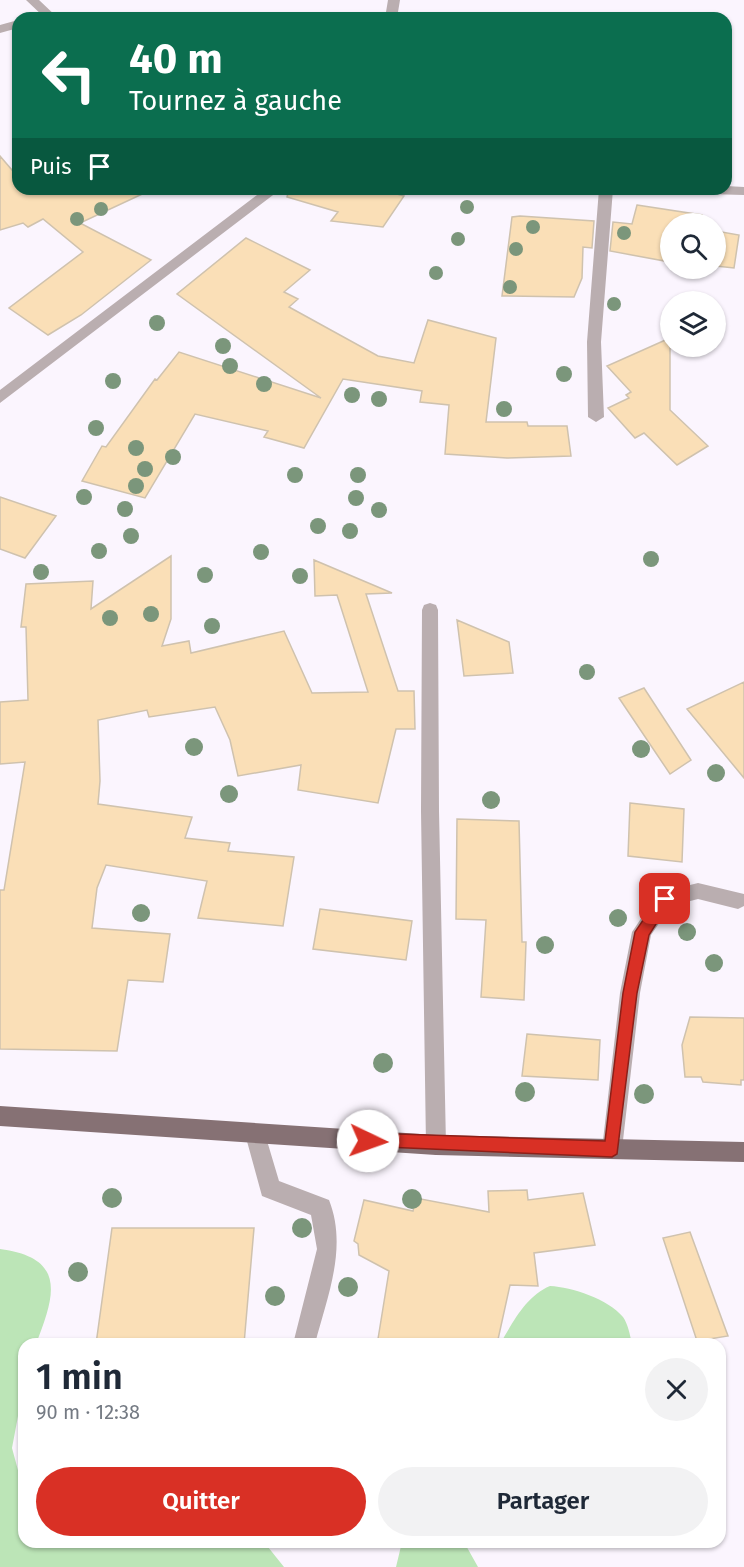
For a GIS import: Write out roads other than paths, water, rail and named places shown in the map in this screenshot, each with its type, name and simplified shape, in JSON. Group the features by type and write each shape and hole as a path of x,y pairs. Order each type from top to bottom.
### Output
{"main road":[{"path":"0,1116 436,1145 744,1152"}],"street":[{"path":"32,0 42,12"},
{"path":"0,398 266,195"},
{"path":"596,417 594,342 606,195"},
{"path":"430,610 430,811 436,1145"},
{"path":"612,1149 630,993 642,932 665,899 698,891 738,900"},
{"path":"255,1134 270,1188 321,1208 328,1249 306,1338"}]}
